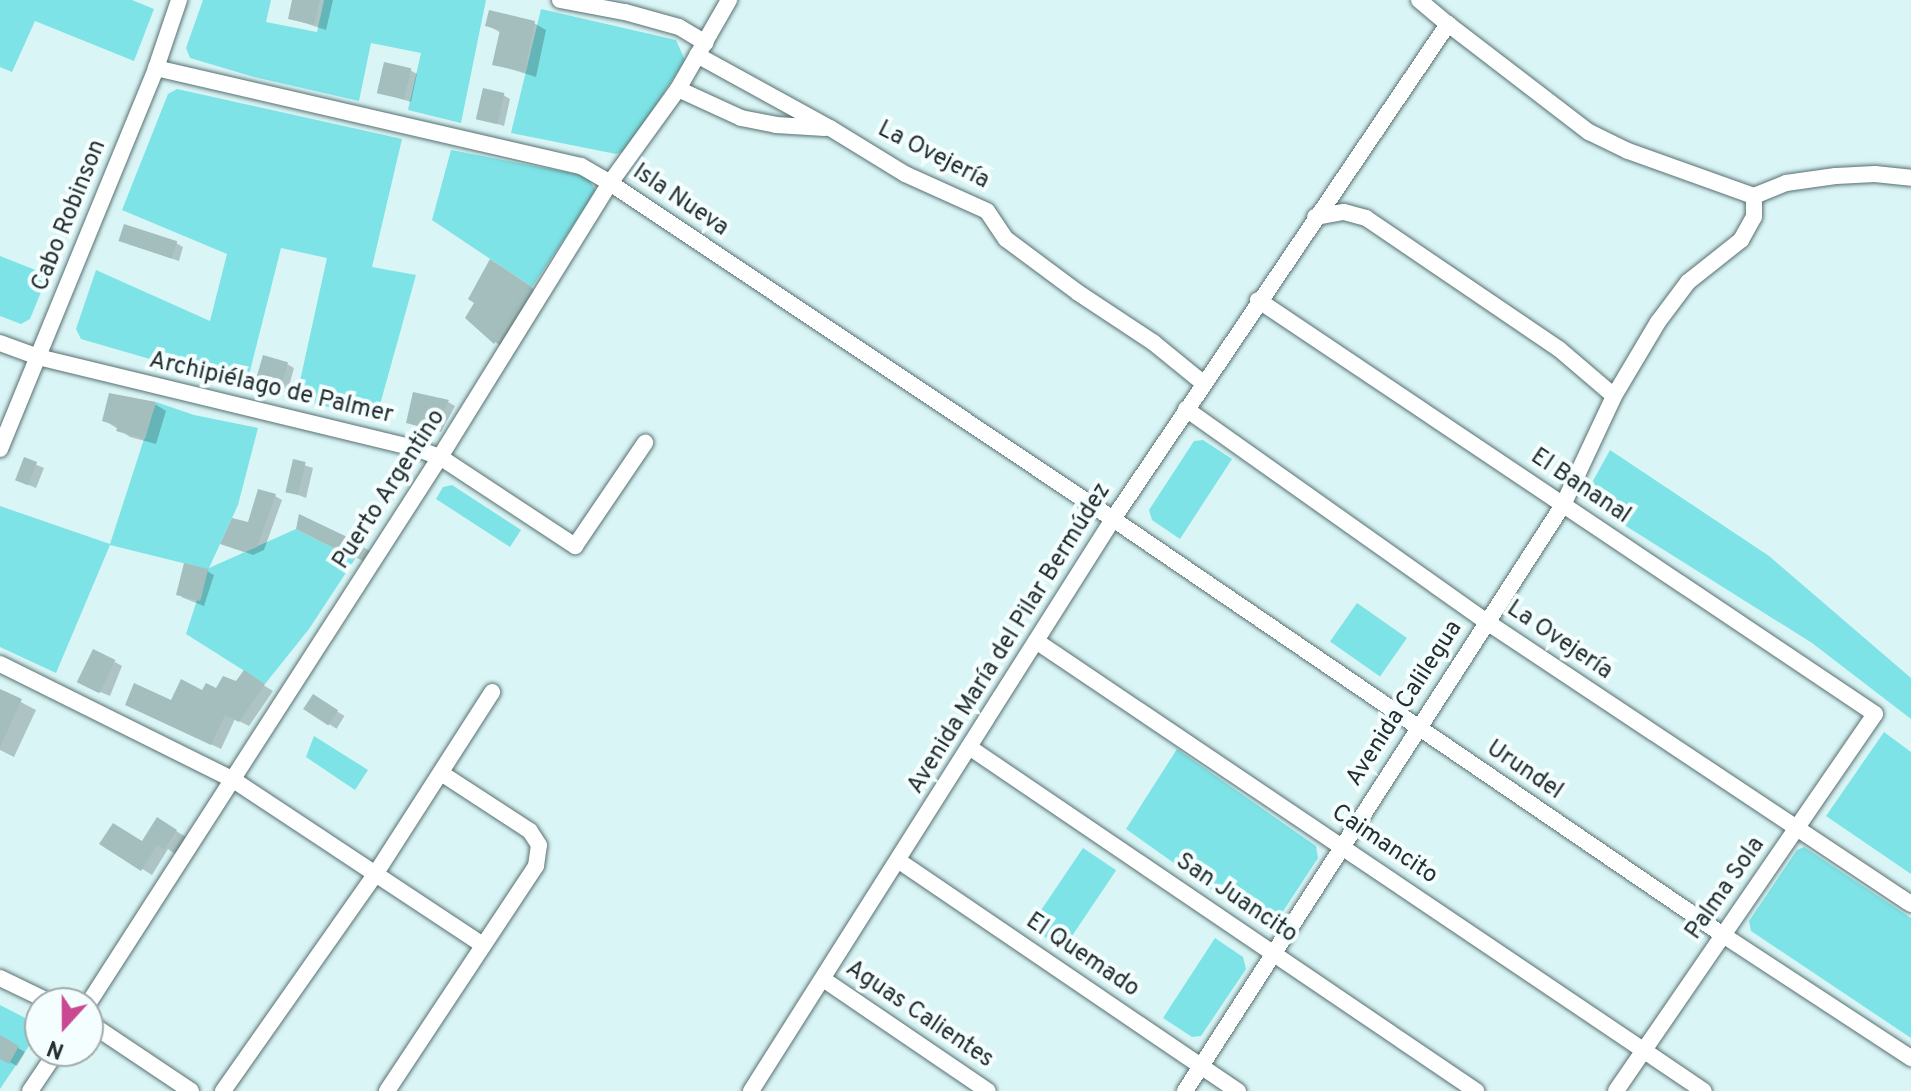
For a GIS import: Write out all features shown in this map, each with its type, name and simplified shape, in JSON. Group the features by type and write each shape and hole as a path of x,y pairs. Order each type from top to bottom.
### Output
{"street":[{"name":"Cabo Robinson","path":"0,449 156,68 179,0"},
{"name":"La Ovejería","path":"560,0 625,12 679,27 702,49 905,174 987,211 1006,239 1077,292 1154,343 1203,383"},
{"name":"Puerto Argentino","path":"99,987 440,457 610,183 678,89 729,0"},
{"path":"1419,0 1589,132 1628,151 1754,196 1786,183 1836,176 1875,174 1911,178"},
{"name":"Avenida María del Pilar Bermúdez","path":"754,1090 1113,519 1258,300 1448,24"},
{"name":"Isla Nueva","path":"156,68 581,166 1113,519"},
{"path":"678,89 741,118 776,125 830,128"},
{"name":"Avenida Calilegua","path":"1185,1091 1417,726 1563,505 1614,396 1658,322 1688,282 1741,240 1754,217 1754,196"},
{"path":"1315,217 1344,212 1366,218 1559,349 1614,396"},
{"name":"El Bananal","path":"1258,300 1875,714"},
{"name":"Archipiélago de Palmer","path":"0,343 38,357 415,448 440,457 575,546 645,443"},
{"name":"La Ovejería","path":"1186,409 1487,622 1911,904"},
{"name":"Urundel","path":"1113,519 1723,935 1911,1058"},
{"name":"Caimancito","path":"1036,641 1704,1091"},
{"path":"0,664 232,779 483,945"},
{"path":"223,1091 376,873 492,692"},
{"name":"Palma Sola","path":"1616,1091 1875,714"},
{"name":"San Juancito","path":"969,747 1476,1091"},
{"path":"387,1091 536,866 539,845 530,831 441,773"},
{"name":"El Quemado","path":"899,861 1238,1091"},
{"path":"0,978 24,990"},
{"name":"Aguas Calientes","path":"823,979 988,1091"},
{"path":"104,1033 191,1091"},
{"path":"30,1091 46,1067"}],"shaded area":[{"path":"0,0 132,0 154,9 134,61 35,21 12,72 0,67"},
{"path":"203,0 271,0 266,22 317,32 324,0 486,0 461,123 408,110 421,53 371,43 359,101 254,77 190,58 186,48"},
{"path":"541,9 676,40 685,60 627,150 616,154 511,133"},
{"path":"177,89 402,139 372,267 416,275 376,419 296,399 327,258 281,248 246,387 81,339 76,329 96,270 210,321 227,254 122,210 168,94"},
{"path":"451,150 587,176 596,191 532,287 432,220"},
{"path":"0,256 48,275 30,319 21,324 0,316"},
{"path":"156,402 194,415 258,428 238,505 209,568 296,529 355,559 309,629 265,684 186,634 207,569 110,545 56,673 0,647 0,506 110,544"},
{"path":"1203,440 1232,459 1180,539 1152,520 1149,510 1194,441"},
{"path":"1610,450 1769,556 1911,678 1911,719 1812,643 1583,499"},
{"path":"452,485 521,530 510,547 436,499 443,487"},
{"path":"1357,603 1407,638 1380,676 1330,642"},
{"path":"1884,732 1911,752 1911,874 1826,816"},
{"path":"314,736 368,770 355,790 306,757"},
{"path":"1177,749 1316,846 1318,858 1274,925 1264,927 1126,829"},
{"path":"1804,847 1911,918 1911,1038 1751,931 1749,921 1797,850"},
{"path":"1083,848 1116,870 1063,949 1030,927"},
{"path":"1215,938 1243,957 1246,969 1201,1036 1192,1037 1163,1018"},
{"path":"0,1005 24,1017 24,1053 0,1089"}],"building":[{"path":"292,0 320,0 314,25 288,19"},
{"path":"489,10 535,21 525,72 492,65 500,30 485,26"},
{"path":"384,62 411,68 404,99 377,93"},
{"path":"483,88 504,93 497,124 476,119"},
{"path":"124,224 177,241 172,258 118,241"},
{"path":"490,259 532,287 494,344 465,318 474,303 468,299"},
{"path":"263,355 288,362 280,391 255,384"},
{"path":"413,392 449,400 433,430 406,423"},
{"path":"109,393 156,402 145,439 116,431 118,426 102,421"},
{"path":"24,457 37,462 28,485 15,480"},
{"path":"293,459 306,462 298,495 285,492"},
{"path":"258,489 276,494 257,547 244,552 220,544 232,518 248,522"},
{"path":"299,514 364,545 355,559 296,529"},
{"path":"184,563 208,569 200,601 176,595"},
{"path":"93,649 115,660 99,693 77,682"},
{"path":"244,670 265,684 239,722 225,715 211,745 125,705 134,683 171,700 181,679 202,690 206,683 216,688 223,676 236,681"},
{"path":"0,689 22,699 0,747"},
{"path":"313,694 338,710 328,725 303,709"},
{"path":"157,817 177,830 164,850 157,845 141,871 99,844 113,823 142,841"},
{"path":"0,1035 19,1046 9,1064 0,1059"}]}
